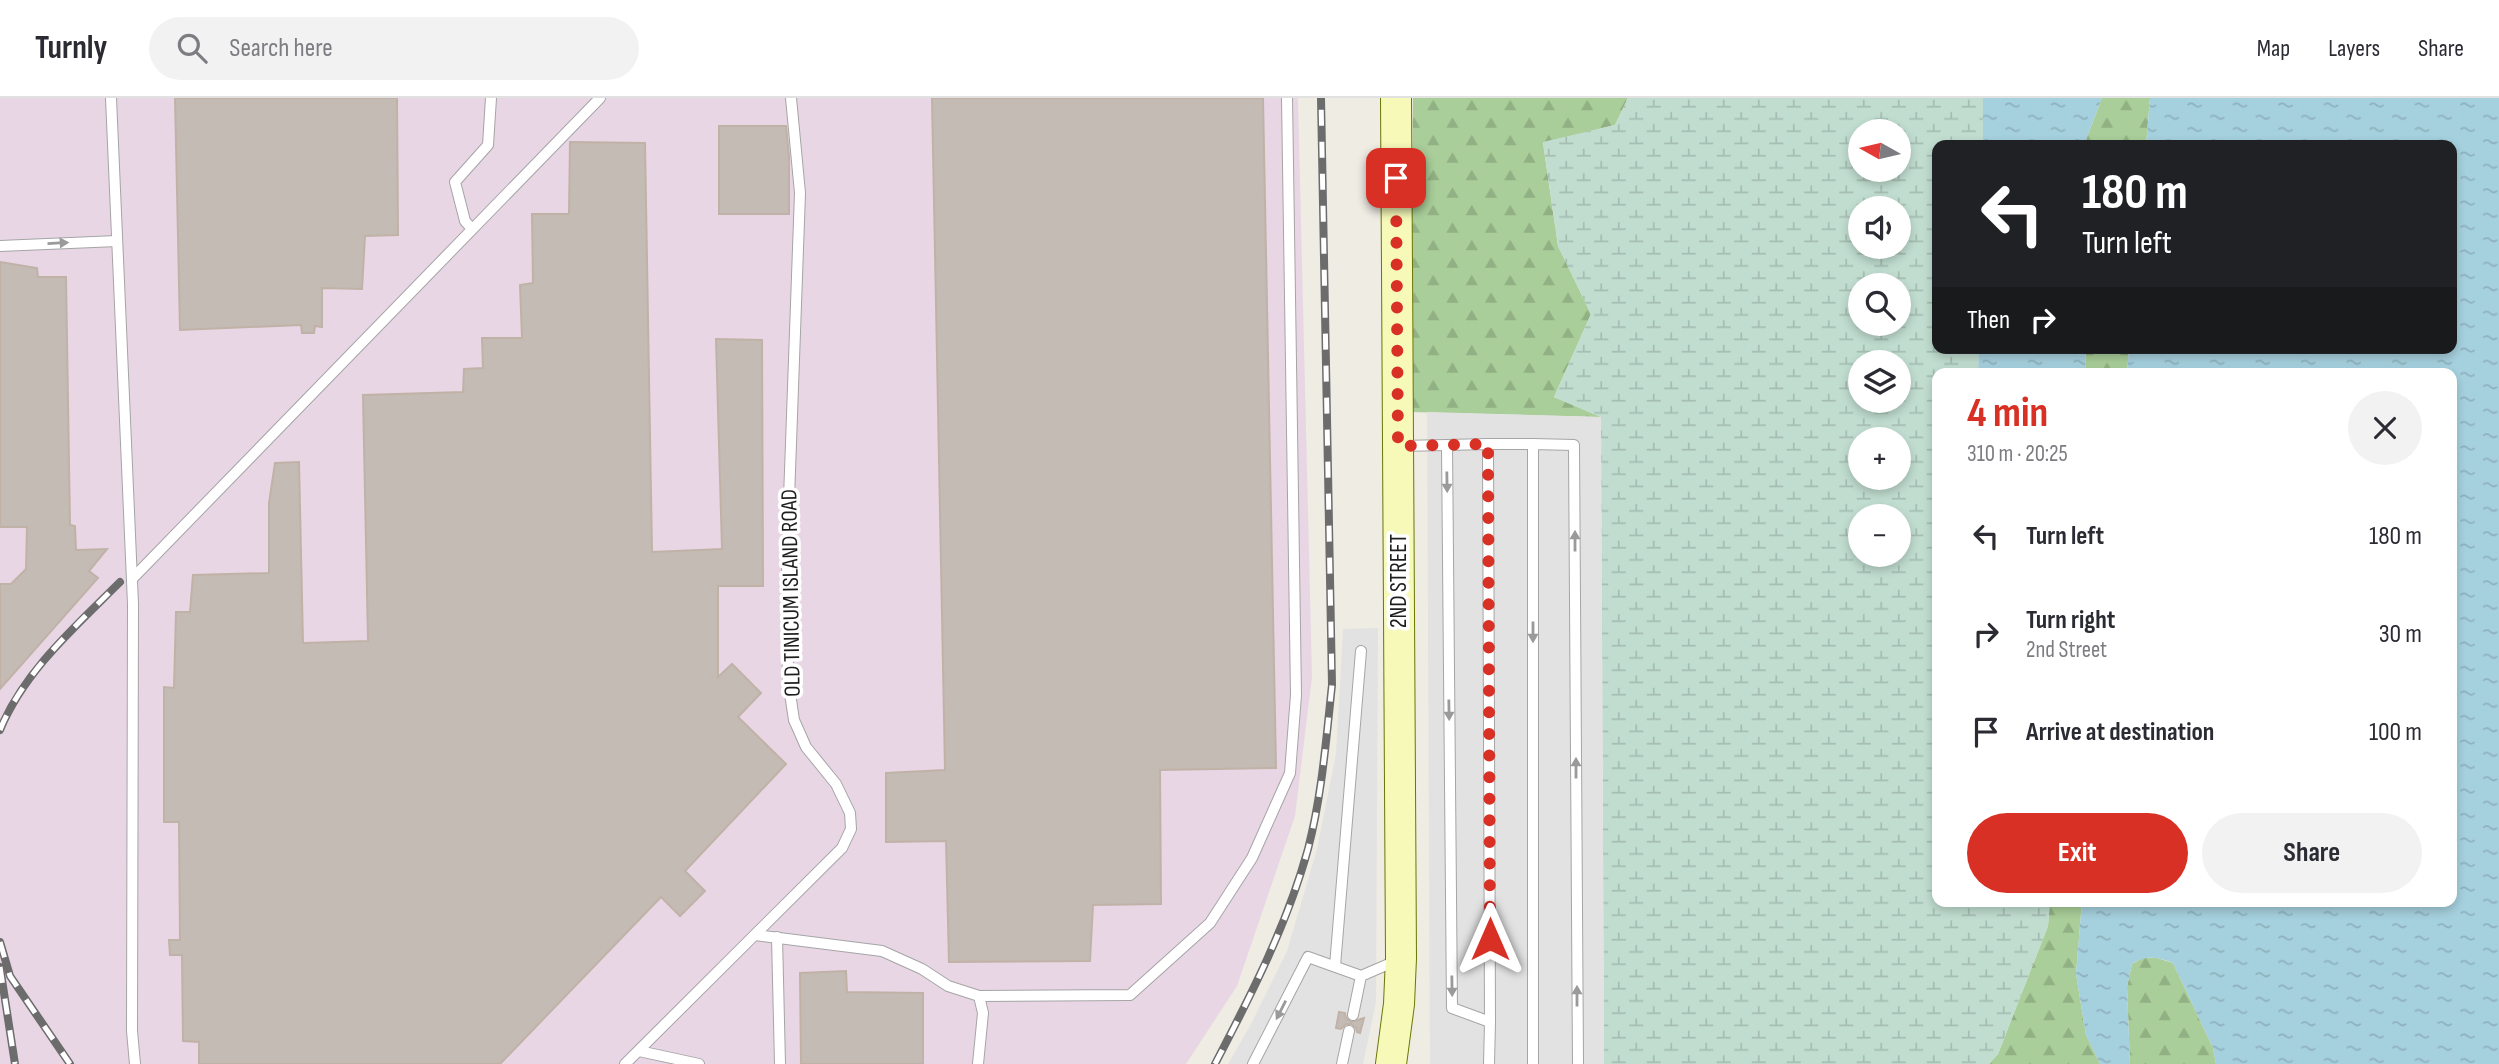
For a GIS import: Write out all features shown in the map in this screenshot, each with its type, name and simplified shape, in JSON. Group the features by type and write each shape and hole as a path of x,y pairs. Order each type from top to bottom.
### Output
{"street":[{"name":"2ND STREET","path":"1391,1064 1399,1004 1401,958 1396,98"}],"lane":[{"path":"111,98 132,579 132,1031 135,1064"},
{"path":"472,229 465,221 455,182 488,145 491,98"},
{"path":"132,579 600,98"},
{"name":"OLD TINICUM ISLAND ROAD","path":"625,1064 842,848 851,829 850,813 836,783 806,747 794,720 788,680 787,554 800,194 792,98"},
{"path":"755,934 881,951 922,969 948,986 979,996 1129,995 1210,923 1252,858 1290,772 1296,695 1287,98"},
{"path":"0,246 117,240"},
{"path":"1488,444 1489,1064"},
{"path":"1533,444 1533,1064"},
{"path":"1447,445 1452,1008 1490,1022"},
{"path":"1398,446 1574,445 1578,1064"},
{"path":"1335,966 1361,651"},
{"path":"777,937 780,1064"},
{"path":"1253,1064 1308,957 1362,976 1401,958"},
{"path":"1353,1015 1362,976"},
{"path":"978,1064 983,1013 979,996"},
{"path":"1342,1064 1349,1031"},
{"path":"639,1051 699,1064"}],"shaded area":[{"path":"0,98 1298,98 1312,677 1295,816 1237,986 1186,1064 0,1064"},
{"path":"1427,412 1601,417 1604,1064 1430,1064"},
{"path":"1378,628 1376,1002 1363,1064 1228,1064 1287,951 1317,849 1336,754 1343,629"}],"green space":[{"path":"1413,98 1628,98 1615,125 1543,143 1558,246 1591,314 1554,397 1601,417 1410,412"},
{"path":"1628,98 1983,98 1983,140 1932,140 1932,354 1979,354 1978,368 1932,368 1932,907 2050,907 2048,926 1998,1054 1989,1064 1604,1064 1601,417 1554,397 1591,314 1558,246 1543,142 1615,125"},
{"path":"2102,98 2150,98 2146,140 2086,140"},
{"path":"2086,354 2129,354 2127,368 2085,368"},
{"path":"2050,907 2082,907 2076,974 2086,1035 2100,1064 1989,1064 1998,1054 2048,926"},
{"path":"2143,958 2157,958 2173,963 2213,1048 2216,1064 2130,1064 2127,987 2132,964"}],"water":[{"path":"1983,98 2102,98 2086,140 1983,140"},
{"path":"2150,98 2499,98 2499,1064 2216,1064 2213,1048 2173,963 2152,958 2132,964 2127,987 2130,1064 2100,1064 2086,1035 2076,974 2082,907 2457,907 2457,368 2127,368 2129,354 2457,354 2457,140 2146,140"},
{"path":"1979,354 2086,354 2085,368 1978,368"}],"building":[{"path":"175,98 397,98 398,235 365,236 362,289 322,288 322,327 315,326 314,333 302,333 301,325 180,330"},
{"path":"932,98 1263,98 1276,768 1160,770 1161,904 1093,905 1090,961 949,962 946,841 886,842 886,773 945,770"},
{"path":"719,126 786,126 789,214 719,214"},
{"path":"570,142 645,143 652,552 722,549 716,339 762,340 763,586 718,586 718,677 732,664 761,693 738,717 786,764 685,871 705,891 680,916 661,897 500,1064 199,1064 199,1042 183,1041 182,955 170,955 169,940 180,940 179,822 164,822 164,687 174,688 176,612 190,612 193,575 269,573 269,503 275,463 299,462 303,643 368,641 363,395 463,392 464,369 483,368 482,338 522,338 520,285 533,283 532,214 569,214"},
{"path":"0,262 37,268 38,277 66,277 70,525 75,526 76,550 107,549 89,571 98,578 0,689 0,584 11,584 26,569 27,527 0,527"},
{"path":"846,971 847,992 923,993 923,1064 801,1064 800,973"},
{"path":"1339,1012 1345,1013 1351,1022 1364,1018 1360,1033 1351,1024 1346,1024 1341,1029 1336,1028"}],"railway":[{"path":"1215,1064 1267,959 1290,905 1308,849 1320,788 1332,685 1321,98"},
{"path":"0,730 23,688 52,650 120,582"},
{"path":"0,942 10,976 70,1064"},
{"path":"0,967 15,1064"}],"route":[{"path":"1396,178 1398,446 1488,444 1490,939"}]}
